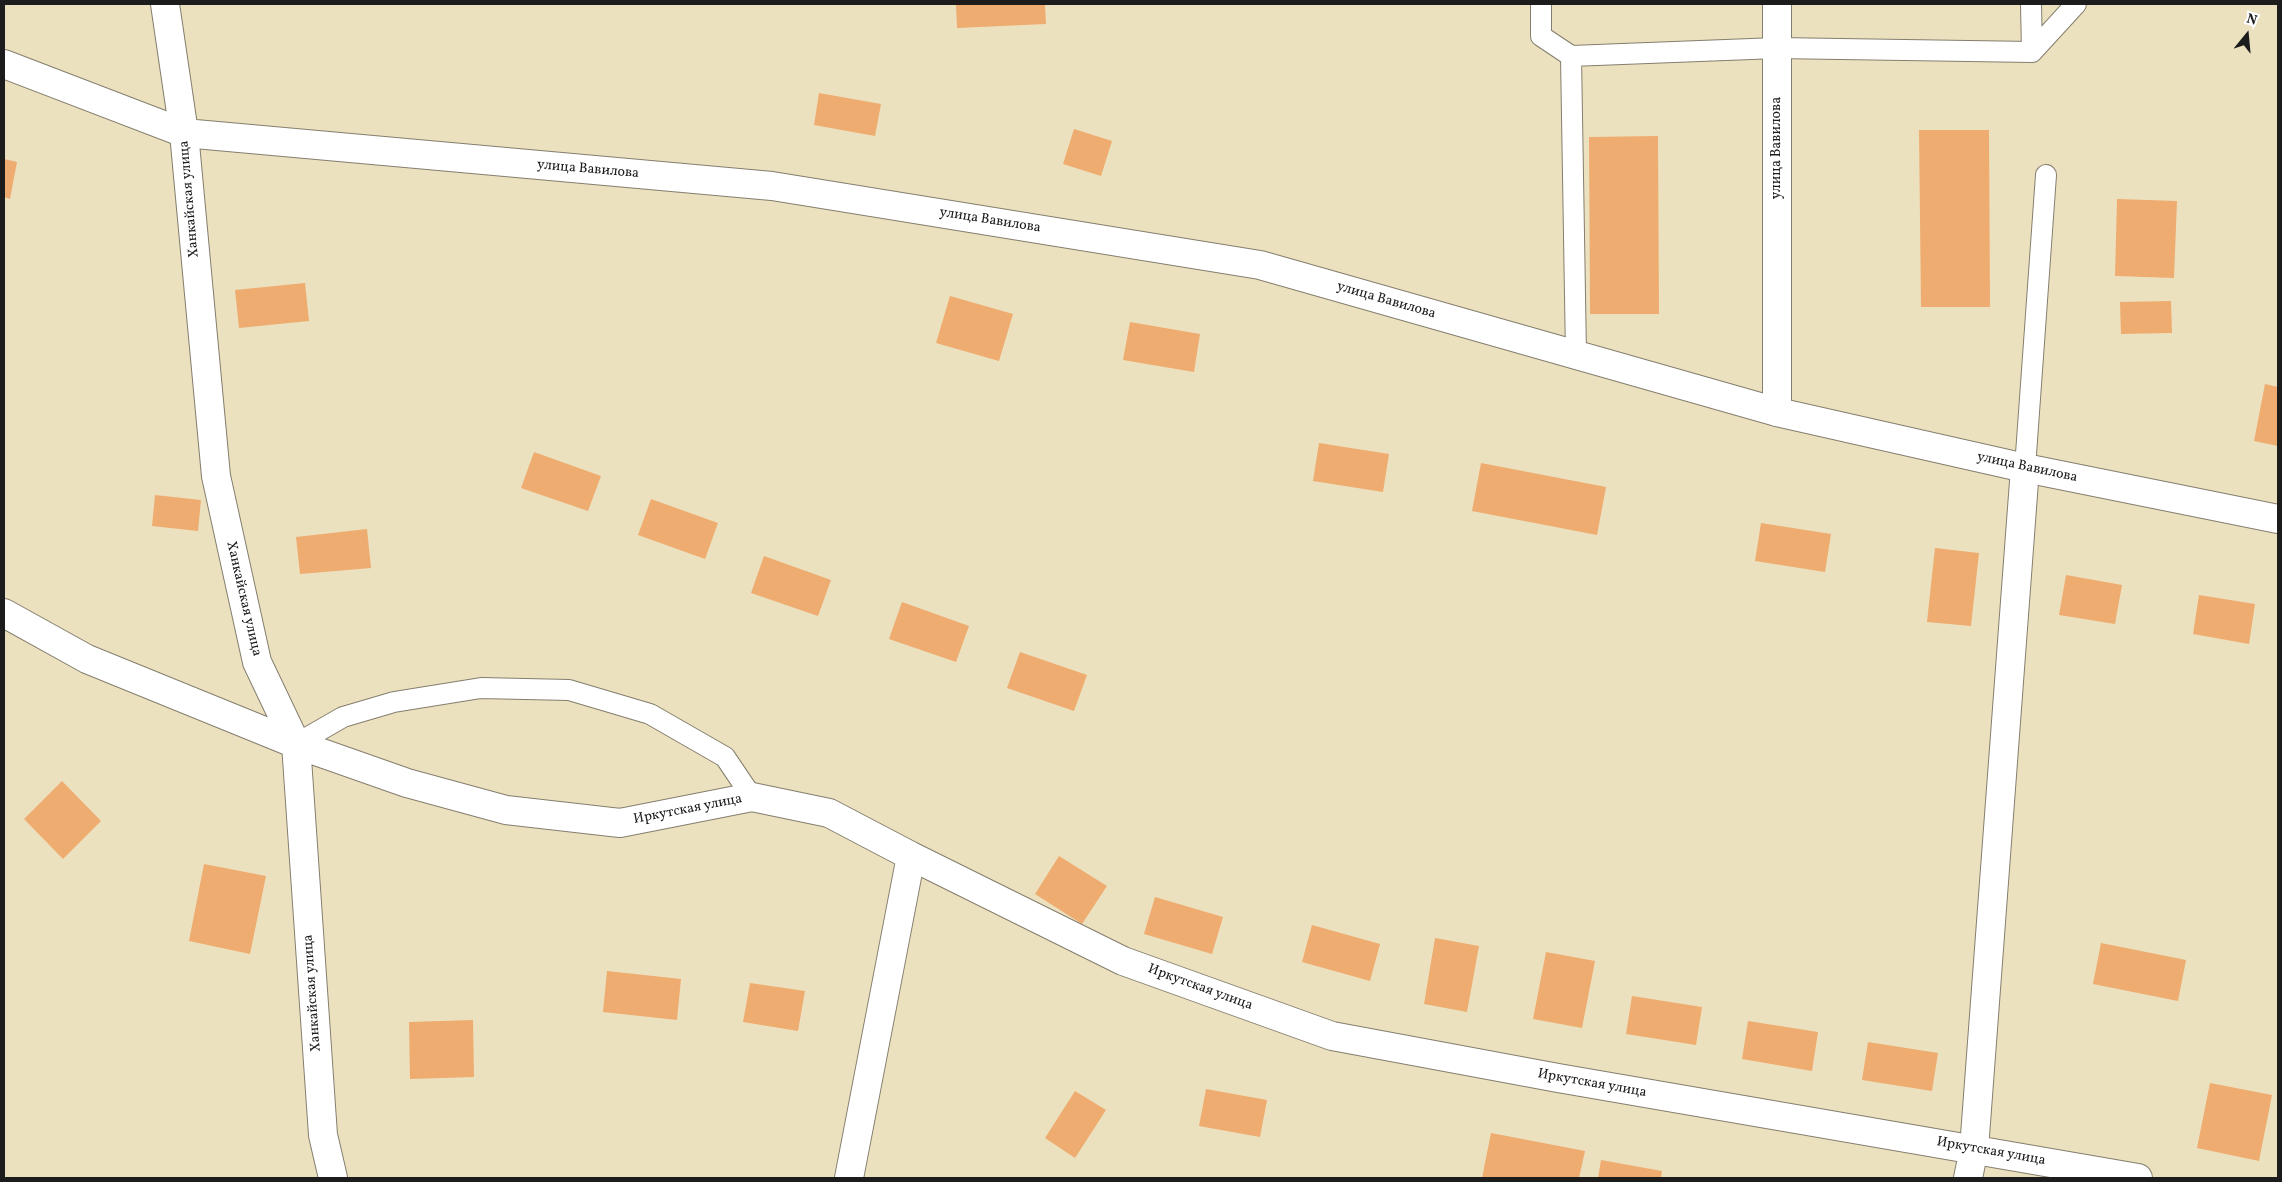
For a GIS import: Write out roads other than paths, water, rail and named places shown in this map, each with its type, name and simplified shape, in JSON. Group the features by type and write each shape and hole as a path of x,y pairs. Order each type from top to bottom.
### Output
{"street":[{"name":"Ханкайская улица","path":"164,4 184,133 216,476 257,662 296,744 323,1136 333,1178"},
{"name":"улица Вавилова","path":"1777,4 1777,412"},
{"name":"улица Вавилова","path":"4,64 184,133 801,191 1260,265 1777,412 2025,468 2278,519"},
{"path":"1968,1178 1974,1149 2025,468"},
{"name":"Иркутская улица","path":"4,613 87,659 296,744 407,783 506,810 620,823 752,797 829,813 911,856 1123,961 1332,1036 1558,1078 2138,1178"},
{"path":"849,1178 911,856"}],"lane":[{"path":"1541,4 1541,36 1571,56 1777,48 2032,52 2076,4"},
{"path":"2031,4 2032,52"},
{"path":"1571,56 1576,355"},
{"path":"2025,468 2046,175"},
{"path":"296,744 344,717 394,702 481,688 569,690 650,714 725,757 752,797"}]}
